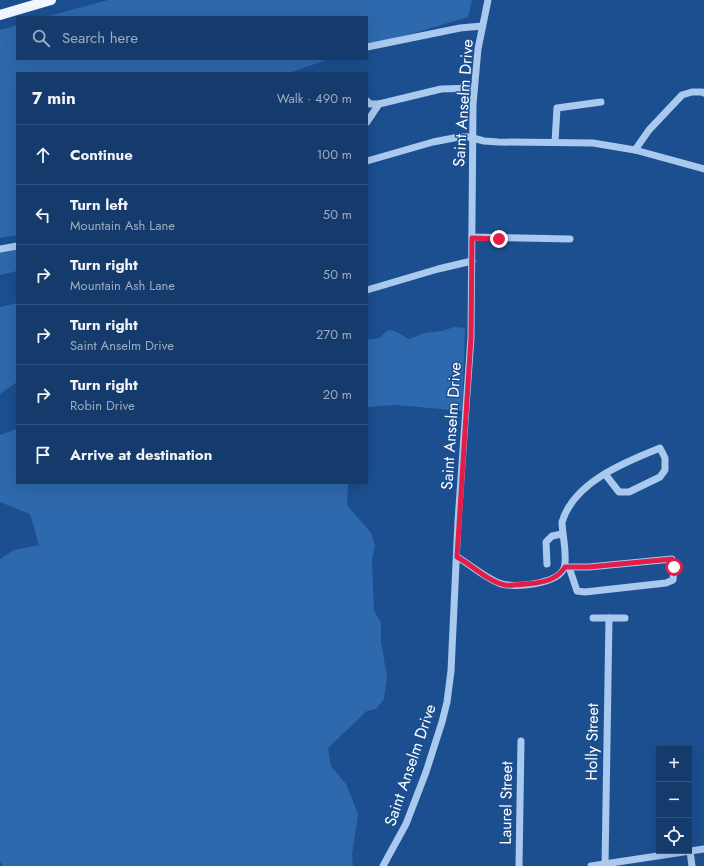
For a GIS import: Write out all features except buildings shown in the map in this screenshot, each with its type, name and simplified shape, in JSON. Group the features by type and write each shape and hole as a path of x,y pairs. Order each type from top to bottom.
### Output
{"main road":[{"path":"0,15 51,0"}],"street":[{"name":"Saint Anselm Drive","path":"383,866 398,840 413,806 437,740 447,702 451,671 470,350 472,138 474,88 482,26 488,0"},
{"path":"368,47 460,28 482,26"},
{"path":"368,102 370,104 379,104 434,90 474,88"},
{"path":"635,150 649,130 682,95 692,92 704,93"},
{"path":"555,142 557,108 601,102"},
{"path":"368,120 379,104"},
{"path":"368,161 446,139 459,137 498,142 594,143 635,150 704,169"},
{"path":"472,238 570,239"},
{"path":"0,249 16,246"},
{"path":"368,290 472,260"},
{"path":"457,557 490,579 504,585 545,581 560,574 567,567 589,567 672,559 674,567 674,580 666,583 585,592 577,591 567,567 562,534 564,514 581,492 606,474 632,459 660,448 665,458 665,470 660,477 629,492 619,492 606,474"},
{"path":"547,564 546,542 552,536 562,534"},
{"path":"593,618 625,618"},
{"name":"Holly Street","path":"605,865 609,618"},
{"name":"Laurel Street","path":"519,866 521,741"},
{"path":"692,851 704,850"},
{"path":"591,866 672,854"},
{"path":"690,854 692,866"}],"shaded area":[{"path":"108,0 472,0 468,17 368,47 368,16 49,16"},
{"path":"16,25 16,60 327,60 291,72 16,72 16,235 0,238 0,30"},
{"path":"16,246 16,271 0,275 0,249"},
{"path":"16,303 16,383 0,394 0,307"},
{"path":"454,327 465,328 462,411 397,405 368,407 368,340 379,338 388,330 394,331 409,339 425,333 442,331"},
{"path":"16,429 16,484 348,484 347,505 371,533 375,546 372,559 374,611 381,622 381,642 387,677 384,699 376,709 367,711 328,748 331,766 346,784 358,814 352,854 353,866 3,866 0,862 0,559 14,550 39,545 30,514 0,502 0,435"}],"route":[{"path":"499,239 472,238 471,337 458,521 457,557 490,579 504,585 545,581 560,574 565,567 577,568 672,559 674,567"}]}
